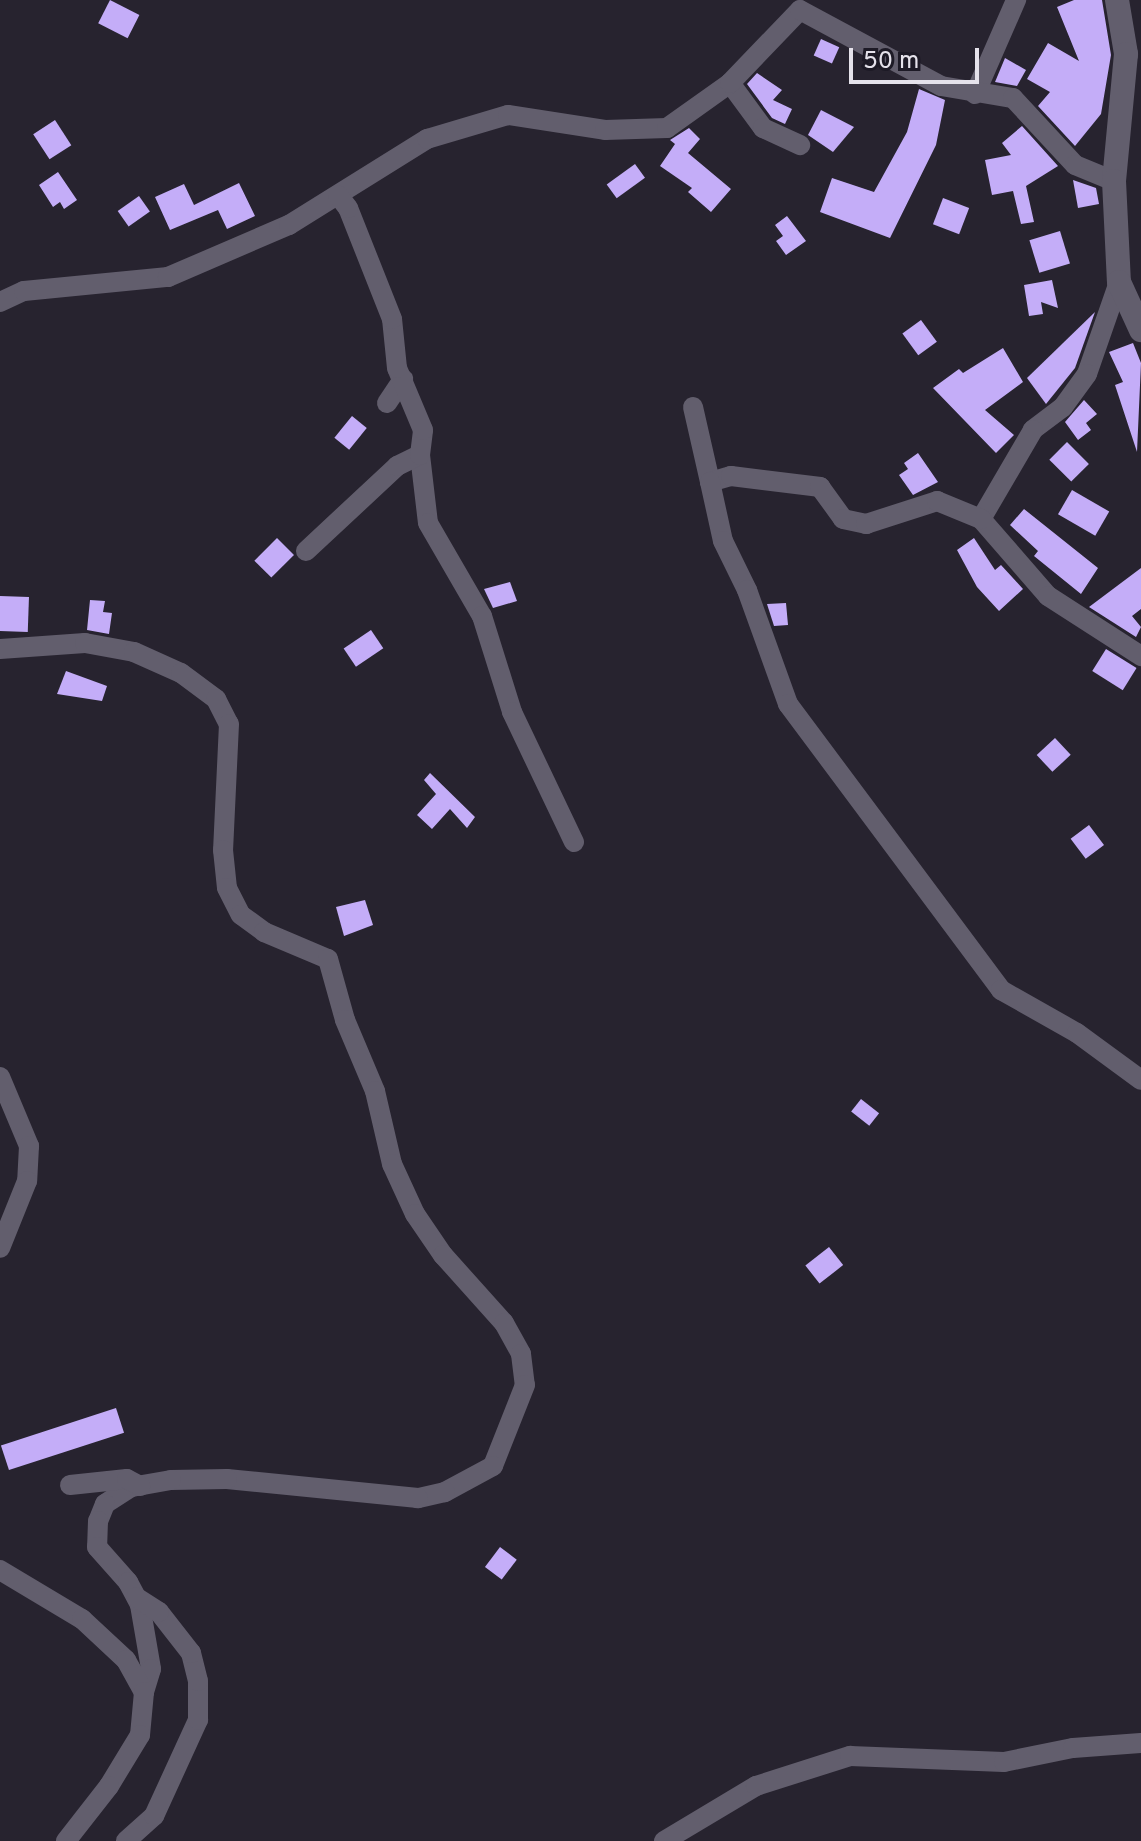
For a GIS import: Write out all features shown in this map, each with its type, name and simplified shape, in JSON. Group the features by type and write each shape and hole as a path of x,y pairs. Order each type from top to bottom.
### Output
{"main road":[{"path":"1117,0 1126,54 1114,181 1119,282 1141,330"}],"street":[{"path":"975,94 1016,0"},
{"path":"0,302 24,291 168,277 289,225 427,139 508,115 605,130 667,128 730,83 802,5 941,86 1013,98 1075,165 1114,181"},
{"path":"730,83 763,128 800,145"},
{"path":"338,195 348,208 392,319 403,379 423,430 420,455 428,523 482,616 512,712 574,842"},
{"path":"981,519 1033,430 1063,407 1087,374 1119,282"},
{"path":"387,403 403,379"},
{"path":"693,407 723,541 747,590 788,704 1001,990 1077,1033 1141,1080"},
{"path":"306,551 397,466 420,455"},
{"path":"710,482 731,476 820,487 843,519 866,524 937,501 981,519 1048,596 1141,656"},
{"path":"0,649 85,643 134,652 181,673 216,699 229,724 223,850 227,888 241,915 264,932 328,959 345,1020 375,1091 392,1164 415,1214 443,1255 504,1323 521,1354 525,1385 493,1466 445,1492 418,1498 227,1479 140,1486 105,1504 98,1521 97,1547 136,1597 159,1612 191,1653 198,1681 198,1720 154,1816 126,1841"},
{"path":"0,1077 29,1146 27,1181 0,1248"},
{"path":"70,1485 127,1479 140,1486"},
{"path":"0,1570 82,1619 126,1660 144,1692"},
{"path":"66,1841 109,1786 140,1735 144,1692 151,1669 136,1597"},
{"path":"664,1841 756,1786 850,1756 1004,1762 1073,1748 1141,1743"}],"building":[{"path":"110,0 139,15 128,38 98,23"},
{"path":"1074,0 1102,0 1111,55 1101,114 1075,146 1038,106 1050,92 1027,79 1048,43 1079,61 1057,7"},
{"path":"821,39 839,47 832,64 814,55"},
{"path":"1005,58 1026,70 1017,86 995,82"},
{"path":"757,73 782,90 773,100 792,109 785,124 772,118 747,84"},
{"path":"919,89 945,100 936,145 890,238 820,212 832,178 874,192 907,132"},
{"path":"821,110 854,127 833,152 808,135"},
{"path":"55,120 71,145 50,159 33,134"},
{"path":"1022,126 1058,166 1026,186 1034,222 1021,224 1013,191 992,195 985,160 1011,155 1002,143"},
{"path":"689,128 700,139 688,153 731,189 711,212 688,192 692,188 660,166 675,144 670,140"},
{"path":"635,164 645,178 617,198 607,185"},
{"path":"58,172 77,200 64,209 60,202 53,207 39,185"},
{"path":"1073,180 1096,188 1099,204 1078,208"},
{"path":"239,183 255,216 227,229 218,210 170,230 155,197 184,184 194,205"},
{"path":"139,196 150,212 129,226 118,211"},
{"path":"943,198 969,208 959,234 933,224"},
{"path":"787,216 806,241 786,255 776,241 783,236 775,225"},
{"path":"1060,231 1070,264 1039,273 1029,240"},
{"path":"1052,280 1058,308 1041,302 1043,314 1029,316 1024,285"},
{"path":"1095,312 1075,368 1046,404 1027,378"},
{"path":"921,320 937,342 918,355 902,334"},
{"path":"1133,343 1141,363 1137,452 1115,385 1123,382 1109,352"},
{"path":"1003,348 1023,382 985,410 1014,435 996,453 933,388 959,369 963,373"},
{"path":"1084,400 1097,414 1086,423 1091,430 1078,440 1065,422"},
{"path":"352,416 367,428 349,450 334,438"},
{"path":"1067,442 1089,464 1071,482 1049,460"},
{"path":"918,453 938,482 913,495 899,475 908,469 904,463"},
{"path":"1072,490 1109,512 1095,536 1058,514"},
{"path":"1024,509 1098,568 1081,594 1034,556 1038,551 1010,525"},
{"path":"277,538 294,555 271,578 254,561"},
{"path":"974,538 995,570 1001,565 1023,589 999,611 977,587 957,550"},
{"path":"1141,568 1141,609 1132,616 1141,627 1136,637 1089,607"},
{"path":"510,582 517,601 493,608 484,589"},
{"path":"0,596 29,597 28,632 0,631"},
{"path":"90,600 105,601 103,612 112,613 109,634 87,630"},
{"path":"786,603 788,625 774,626 767,604"},
{"path":"371,630 383,648 356,667 344,648"},
{"path":"1106,649 1137,668 1123,690 1092,671"},
{"path":"66,671 107,686 102,701 57,694"},
{"path":"1055,738 1071,755 1052,772 1037,755"},
{"path":"430,773 475,817 467,828 450,809 432,829 417,815 436,794 424,780"},
{"path":"1089,825 1104,845 1086,859 1071,839"},
{"path":"365,900 373,925 344,936 336,907"},
{"path":"861,1099 879,1113 869,1126 851,1112"},
{"path":"829,1247 843,1265 820,1284 805,1265"},
{"path":"116,1408 124,1433 9,1470 1,1445"},
{"path":"500,1547 517,1560 502,1580 485,1567"}]}
